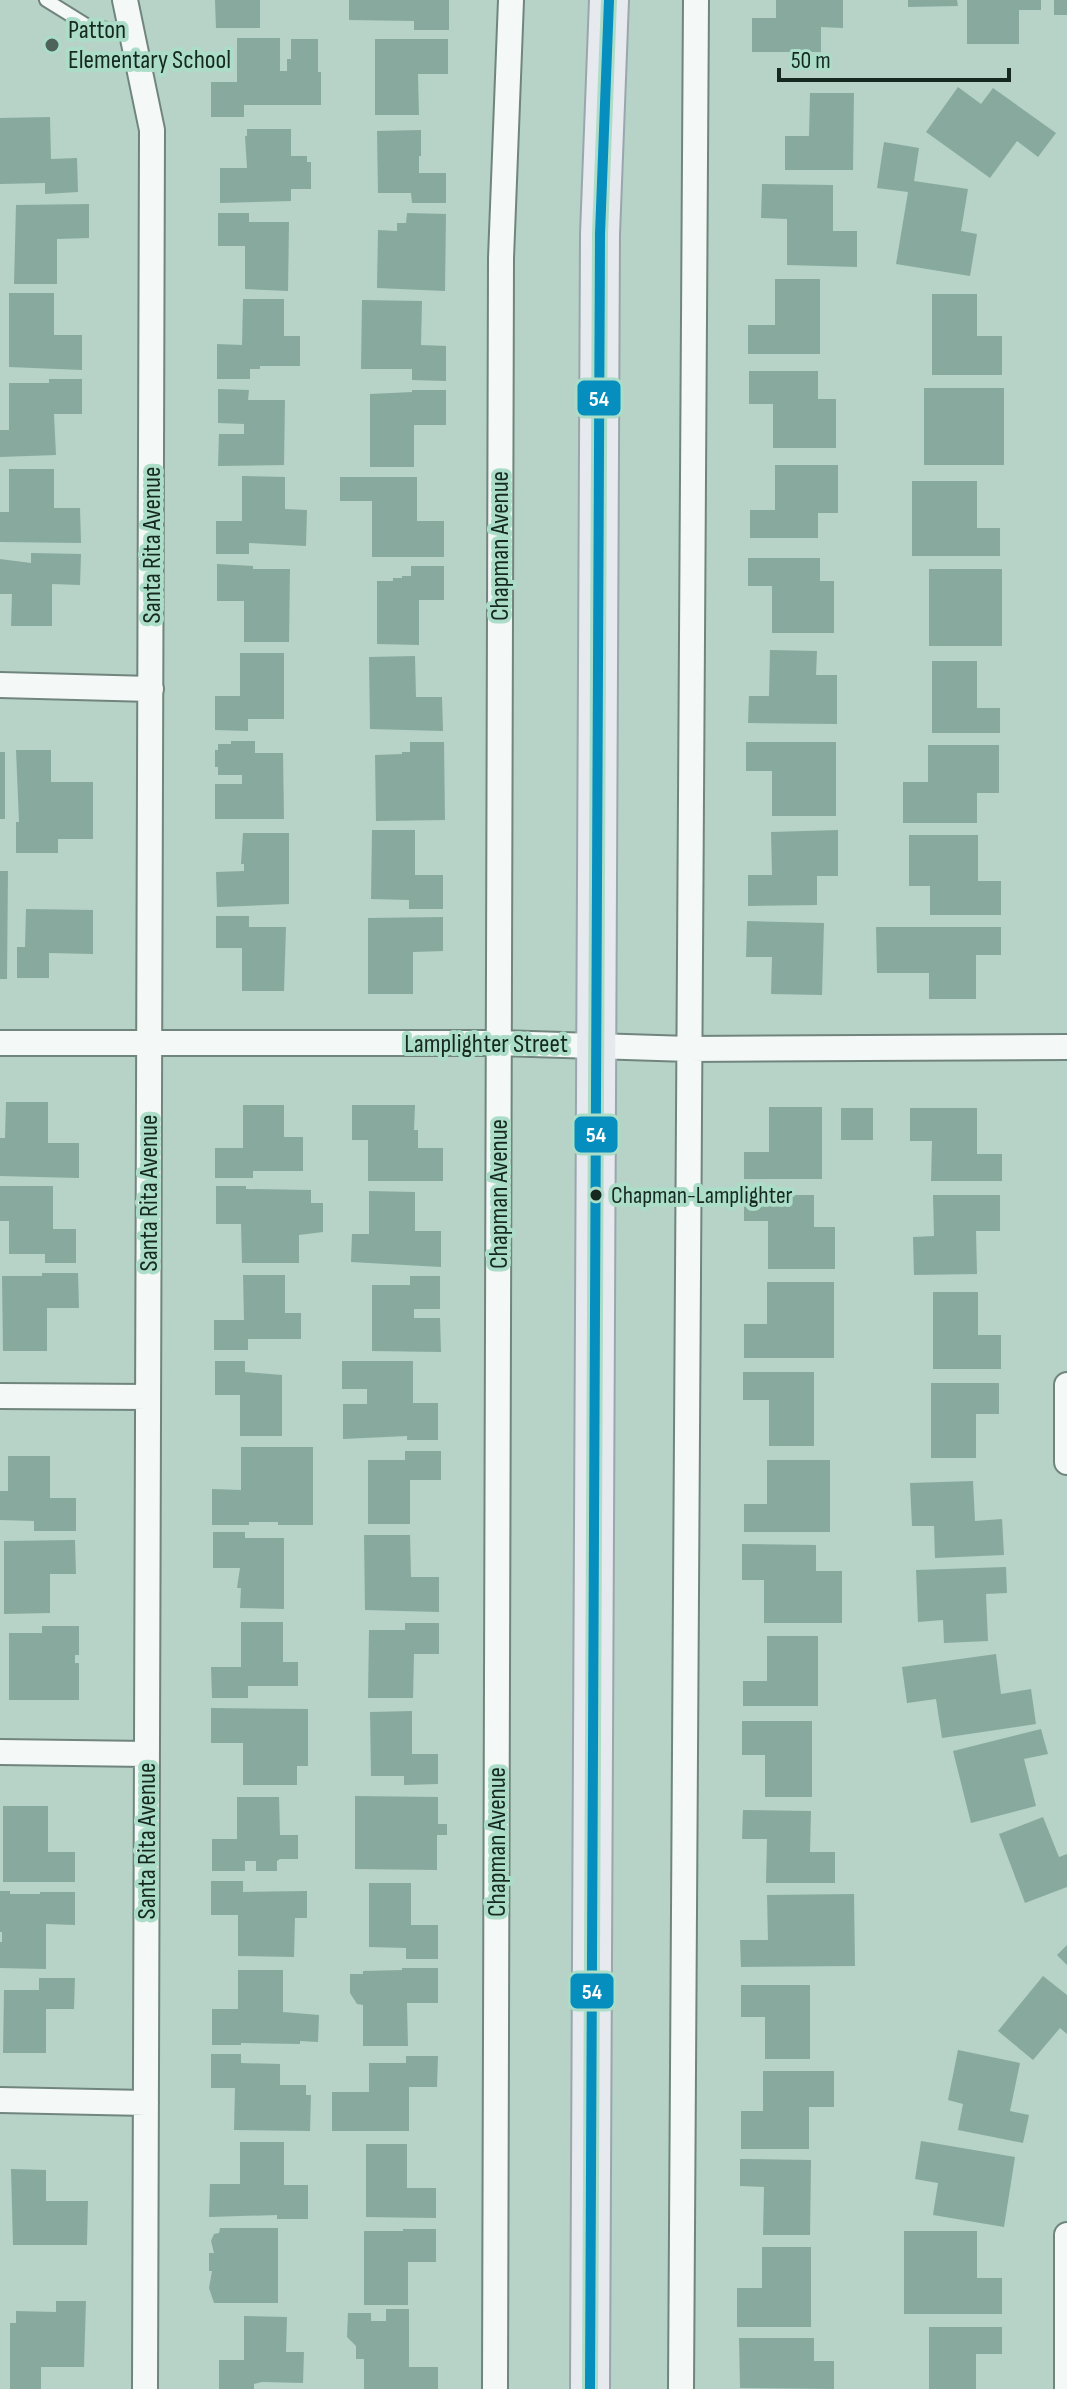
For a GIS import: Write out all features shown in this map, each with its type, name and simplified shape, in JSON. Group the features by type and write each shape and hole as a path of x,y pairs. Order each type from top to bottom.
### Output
{"main road":[{"path":"590,2389 600,250 609,0"}],"street":[{"name":"Santa Rita Avenue","path":"125,0 152,130 145,2389"},
{"name":"Chapman Avenue","path":"495,2389 501,258 511,0"},
{"path":"681,2389 696,0"},
{"path":"0,685 151,689"},
{"name":"Lamplighter Street","path":"0,1043 500,1043 689,1049 1067,1047"},
{"path":"1067,1385 1067,1462"},
{"path":"0,1396 148,1397"},
{"path":"0,1752 147,1754"},
{"path":"0,2100 146,2103"},
{"path":"1067,2235 1067,2389"}],"lane":[{"path":"46,0 88,26 132,33"}],"building":[{"path":"215,0 260,0 260,28 216,28"},
{"path":"349,0 449,0 449,30 414,30 414,21 349,20"},
{"path":"776,0 843,0 843,28 821,27 821,52 752,52 752,18 776,18"},
{"path":"908,0 957,0 958,6 908,7"},
{"path":"967,0 1041,0 1041,10 1019,10 1019,44 967,44"},
{"path":"1054,0 1067,0 1067,15 1054,15"},
{"path":"237,38 280,38 280,71 287,71 287,59 291,59 291,39 318,39 321,105 244,105 244,117 211,117 211,82 237,82"},
{"path":"375,39 448,39 448,74 418,74 419,115 375,115"},
{"path":"958,87 981,104 993,88 1056,133 1038,157 1017,141 990,178 926,132"},
{"path":"810,93 854,93 853,170 785,170 785,136 809,136"},
{"path":"50,117 51,159 77,158 78,192 45,194 45,183 0,184 0,118"},
{"path":"247,129 291,129 291,156 307,156 307,162 311,162 311,189 291,189 291,201 220,203 220,168 247,168"},
{"path":"421,130 419,173 446,173 446,203 412,203 411,193 378,193 377,131"},
{"path":"884,142 919,148 914,181 968,189 961,231 977,234 970,276 896,264 908,192 877,188"},
{"path":"762,184 833,185 833,231 857,231 857,267 787,265 787,219 761,218"},
{"path":"89,204 89,238 57,239 57,284 14,284 16,205"},
{"path":"218,213 249,213 249,222 289,222 288,291 245,289 245,246 218,246"},
{"path":"407,213 446,214 445,291 377,288 378,230 397,231 397,223 406,223"},
{"path":"775,279 820,279 820,354 748,354 748,325 775,325"},
{"path":"9,293 54,293 54,335 82,335 82,370 9,367"},
{"path":"932,294 977,294 977,336 1002,336 1002,375 932,375"},
{"path":"243,299 284,299 284,336 300,336 300,366 260,366 260,369 250,369 250,379 217,379 217,344 242,345"},
{"path":"362,300 422,301 421,345 446,346 446,381 412,380 412,369 361,369"},
{"path":"749,371 818,371 818,399 836,399 836,448 773,448 773,404 749,404"},
{"path":"49,379 82,379 82,414 54,414 56,455 0,457 0,430 9,430 9,383 49,383"},
{"path":"924,388 1004,388 1004,465 924,465"},
{"path":"218,389 249,390 248,400 285,400 284,465 218,466 219,434 244,434 244,424 218,423"},
{"path":"446,390 446,425 414,425 414,467 370,467 370,394"},
{"path":"775,465 838,465 838,513 818,513 818,538 750,538 750,510 775,510"},
{"path":"9,469 54,469 54,508 80,508 81,543 0,542 0,512 9,512"},
{"path":"242,476 285,477 285,509 307,510 306,546 249,543 249,554 216,554 216,521 242,521"},
{"path":"340,477 417,477 417,521 444,521 444,557 372,557 372,501 340,501"},
{"path":"912,481 977,481 977,528 1000,528 1000,556 912,556"},
{"path":"31,553 81,554 80,585 52,584 52,626 11,626 12,594 0,594 0,559 31,563"},
{"path":"748,558 820,558 820,581 834,581 834,633 772,633 772,586 748,586"},
{"path":"217,564 253,566 253,569 290,569 289,642 244,642 244,601 217,601"},
{"path":"411,566 444,566 444,600 419,600 419,645 377,644 377,581 411,576"},
{"path":"929,569 1002,569 1002,646 929,646"},
{"path":"770,650 817,651 816,675 837,675 837,724 748,723 749,696 769,696"},
{"path":"240,653 284,653 284,719 248,719 248,731 215,730 215,696 240,696"},
{"path":"415,656 416,697 442,697 443,731 370,729 369,657"},
{"path":"932,661 977,661 977,708 1000,708 1000,733 932,733"},
{"path":"231,741 255,741 255,753 283,753 284,819 215,819 215,784 242,784 242,775 218,775 218,767 215,767 218,744 231,744"},
{"path":"410,742 444,742 445,820 376,821 375,755 410,752"},
{"path":"746,742 836,742 836,816 772,816 772,771 746,771"},
{"path":"928,745 999,745 999,793 977,793 977,823 903,823 903,782 928,782"},
{"path":"16,750 51,750 51,782 93,782 93,839 58,839 58,853 16,853 16,822 19,822"},
{"path":"0,752 5,752 5,819 0,819"},
{"path":"372,830 415,830 415,875 443,875 443,909 409,909 409,900 371,899"},
{"path":"838,830 838,876 817,876 817,905 748,906 748,875 772,875 771,832"},
{"path":"243,833 289,833 289,904 217,907 216,872 244,871 244,864 241,864"},
{"path":"909,835 978,835 978,881 1001,881 1001,915 930,915 930,886 909,886"},
{"path":"0,871 8,871 7,979 0,979"},
{"path":"26,909 93,910 93,954 49,953 49,978 17,978 17,947 25,947"},
{"path":"216,916 249,916 249,927 286,927 284,991 242,991 242,948 216,948"},
{"path":"443,917 443,951 413,952 413,994 368,994 368,918"},
{"path":"747,921 824,923 822,995 771,994 772,957 746,957"},
{"path":"876,927 1001,927 1001,955 976,955 976,999 929,999 929,973 877,973"},
{"path":"6,1102 48,1102 48,1143 79,1143 79,1178 0,1176 0,1138 5,1138"},
{"path":"243,1105 284,1105 284,1137 303,1137 303,1171 253,1171 253,1178 215,1178 215,1148 243,1148"},
{"path":"352,1105 415,1105 414,1130 418,1130 418,1148 443,1148 443,1181 368,1181 368,1140 352,1140"},
{"path":"769,1107 822,1107 822,1179 744,1179 744,1152 769,1152"},
{"path":"841,1108 873,1108 873,1140 841,1140"},
{"path":"910,1108 977,1108 977,1154 1002,1154 1002,1181 931,1181 932,1141 910,1141"},
{"path":"0,1186 53,1186 53,1229 76,1229 76,1263 45,1263 45,1254 9,1254 9,1221 0,1221"},
{"path":"216,1186 311,1190 311,1203 323,1203 323,1232 299,1235 299,1263 242,1263 241,1224 216,1224"},
{"path":"369,1191 415,1192 415,1231 441,1231 441,1267 351,1262 352,1234 369,1234"},
{"path":"744,1195 814,1195 814,1227 835,1227 835,1269 768,1269 768,1221 744,1221"},
{"path":"933,1195 1000,1195 1000,1231 976,1231 977,1274 914,1275 913,1237 934,1236"},
{"path":"42,1273 78,1273 79,1308 47,1308 47,1351 3,1351 2,1276 42,1276"},
{"path":"243,1275 285,1275 285,1313 301,1313 301,1339 248,1339 248,1350 214,1350 214,1320 244,1320"},
{"path":"410,1276 440,1276 440,1309 414,1309 414,1318 440,1318 441,1352 372,1351 372,1285 410,1285"},
{"path":"767,1282 834,1282 834,1358 744,1358 744,1324 767,1324"},
{"path":"933,1292 978,1292 978,1335 1001,1335 1001,1369 933,1369"},
{"path":"215,1361 245,1361 245,1372 282,1375 282,1436 240,1436 240,1395 215,1395"},
{"path":"342,1361 413,1361 413,1403 438,1403 438,1440 407,1440 407,1436 343,1439 343,1404 367,1404 367,1389 342,1389"},
{"path":"743,1372 814,1372 814,1446 769,1446 769,1400 743,1400"},
{"path":"931,1383 999,1383 999,1414 976,1414 976,1458 931,1458"},
{"path":"241,1447 313,1447 313,1525 249,1522 249,1525 212,1525 212,1489 241,1490"},
{"path":"405,1451 441,1451 441,1480 410,1480 410,1524 368,1524 368,1460 405,1460"},
{"path":"8,1456 50,1456 50,1498 76,1498 76,1531 34,1531 34,1521 0,1520 0,1491 8,1491"},
{"path":"767,1460 830,1460 830,1532 744,1532 744,1504 767,1504"},
{"path":"973,1481 975,1521 1002,1519 1004,1555 935,1558 934,1526 912,1526 910,1483"},
{"path":"213,1532 245,1532 245,1538 284,1538 284,1609 240,1608 241,1588 237,1588 240,1568 213,1568"},
{"path":"364,1535 410,1535 411,1577 439,1577 439,1612 365,1610"},
{"path":"75,1540 76,1574 50,1574 50,1613 4,1614 4,1541"},
{"path":"742,1544 816,1545 816,1571 842,1571 842,1623 764,1623 764,1580 742,1580"},
{"path":"1006,1567 1007,1593 986,1594 988,1641 944,1643 943,1620 918,1622 916,1570"},
{"path":"241,1622 283,1622 283,1662 298,1662 298,1686 248,1686 248,1698 212,1698 211,1667 241,1667"},
{"path":"405,1623 439,1623 439,1654 414,1654 413,1698 368,1698 369,1630 405,1630"},
{"path":"42,1626 79,1626 79,1655 75,1655 75,1663 79,1663 79,1700 9,1700 9,1633 42,1633"},
{"path":"767,1636 818,1636 818,1706 743,1706 743,1681 767,1681"},
{"path":"996,1654 1001,1694 1031,1689 1036,1724 942,1738 936,1699 907,1703 902,1667"},
{"path":"211,1708 308,1709 308,1766 297,1766 297,1785 243,1785 243,1743 211,1743"},
{"path":"412,1711 412,1754 438,1754 438,1784 404,1785 404,1776 371,1776 370,1712"},
{"path":"742,1721 812,1721 812,1797 765,1797 765,1755 742,1755"},
{"path":"1041,1729 1048,1754 1024,1759 1036,1806 971,1823 953,1751"},
{"path":"355,1796 438,1797 438,1824 447,1824 447,1835 437,1835 437,1870 355,1869"},
{"path":"237,1797 279,1797 280,1835 298,1835 298,1859 280,1859 277,1861 277,1871 256,1871 256,1861 245,1861 245,1871 212,1871 212,1839 237,1839"},
{"path":"3,1806 48,1806 48,1852 75,1852 75,1882 3,1882"},
{"path":"743,1810 811,1811 810,1852 835,1852 835,1883 766,1883 767,1839 742,1839"},
{"path":"1043,1817 1059,1857 1067,1854 1067,1887 1025,1903 999,1834"},
{"path":"211,1881 243,1881 243,1892 307,1891 307,1918 295,1918 294,1957 238,1956 238,1915 211,1915"},
{"path":"369,1883 411,1883 411,1925 438,1925 438,1959 406,1959 406,1948 369,1947"},
{"path":"0,1891 10,1891 10,1894 75,1892 75,1925 46,1924 46,1969 0,1968"},
{"path":"854,1894 855,1966 741,1967 740,1940 768,1940 767,1895"},
{"path":"1067,1945 1067,1965 1057,1955"},
{"path":"402,1968 438,1968 438,2003 407,2003 408,2046 363,2046 363,2005 357,2004 350,1993 350,1974"},
{"path":"238,1970 283,1970 283,2012 319,2015 318,2042 212,2045 212,2009 238,2009"},
{"path":"1043,1976 1067,1995 1067,2034 1060,2028 1033,2060 998,2031"},
{"path":"39,1978 75,1978 74,2009 46,2009 46,2053 3,2053 4,1990 39,1990"},
{"path":"741,1985 810,1985 810,2059 765,2059 765,2017 741,2017"},
{"path":"958,2050 1020,2063 1010,2111 1029,2115 1023,2143 958,2130 963,2104 948,2100"},
{"path":"211,2054 241,2054 241,2063 280,2064 280,2085 306,2085 306,2095 311,2095 310,2131 234,2130 235,2088 211,2088"},
{"path":"406,2056 438,2056 437,2087 409,2087 409,2131 332,2131 332,2092 369,2092 369,2063 406,2063"},
{"path":"763,2071 834,2071 834,2107 809,2107 809,2149 741,2149 741,2111 763,2111"},
{"path":"921,2141 1015,2157 1004,2227 933,2215 938,2183 915,2179"},
{"path":"240,2142 284,2142 284,2185 308,2185 308,2219 277,2219 277,2215 209,2217 210,2184 240,2184"},
{"path":"366,2144 407,2144 407,2188 436,2188 436,2218 366,2217"},
{"path":"740,2159 811,2160 810,2235 763,2235 764,2187 740,2186"},
{"path":"11,2169 46,2170 46,2201 88,2201 87,2245 13,2245"},
{"path":"220,2228 278,2228 278,2303 214,2303 209,2288 212,2271 209,2271 209,2253 214,2253 211,2241"},
{"path":"436,2229 436,2262 408,2262 408,2305 364,2305 364,2231"},
{"path":"904,2231 977,2231 977,2278 1002,2278 1002,2314 904,2314"},
{"path":"762,2247 811,2247 811,2327 737,2327 737,2288 762,2288"},
{"path":"56,2301 86,2301 84,2367 41,2367 41,2389 10,2389 10,2323 16,2323 16,2311 56,2312"},
{"path":"386,2309 409,2309 409,2367 438,2367 438,2389 364,2389 364,2359 356,2359 356,2346 347,2337 348,2313 371,2313 371,2321 386,2321"},
{"path":"244,2316 287,2317 286,2352 304,2352 303,2383 262,2382 254,2384 254,2389 219,2389 219,2360 244,2360"},
{"path":"929,2327 1002,2327 1002,2354 976,2354 976,2389 929,2389"},
{"path":"739,2338 814,2338 814,2361 834,2361 834,2389 740,2388"}],"transit line":[{"name":"54","path":"590,2389 600,234 609,0"}],"place":[{"name":"Patton Elementary School","path":"52,45"},
{"name":"Chapman-Lamplighter","path":"596,1195"}]}
